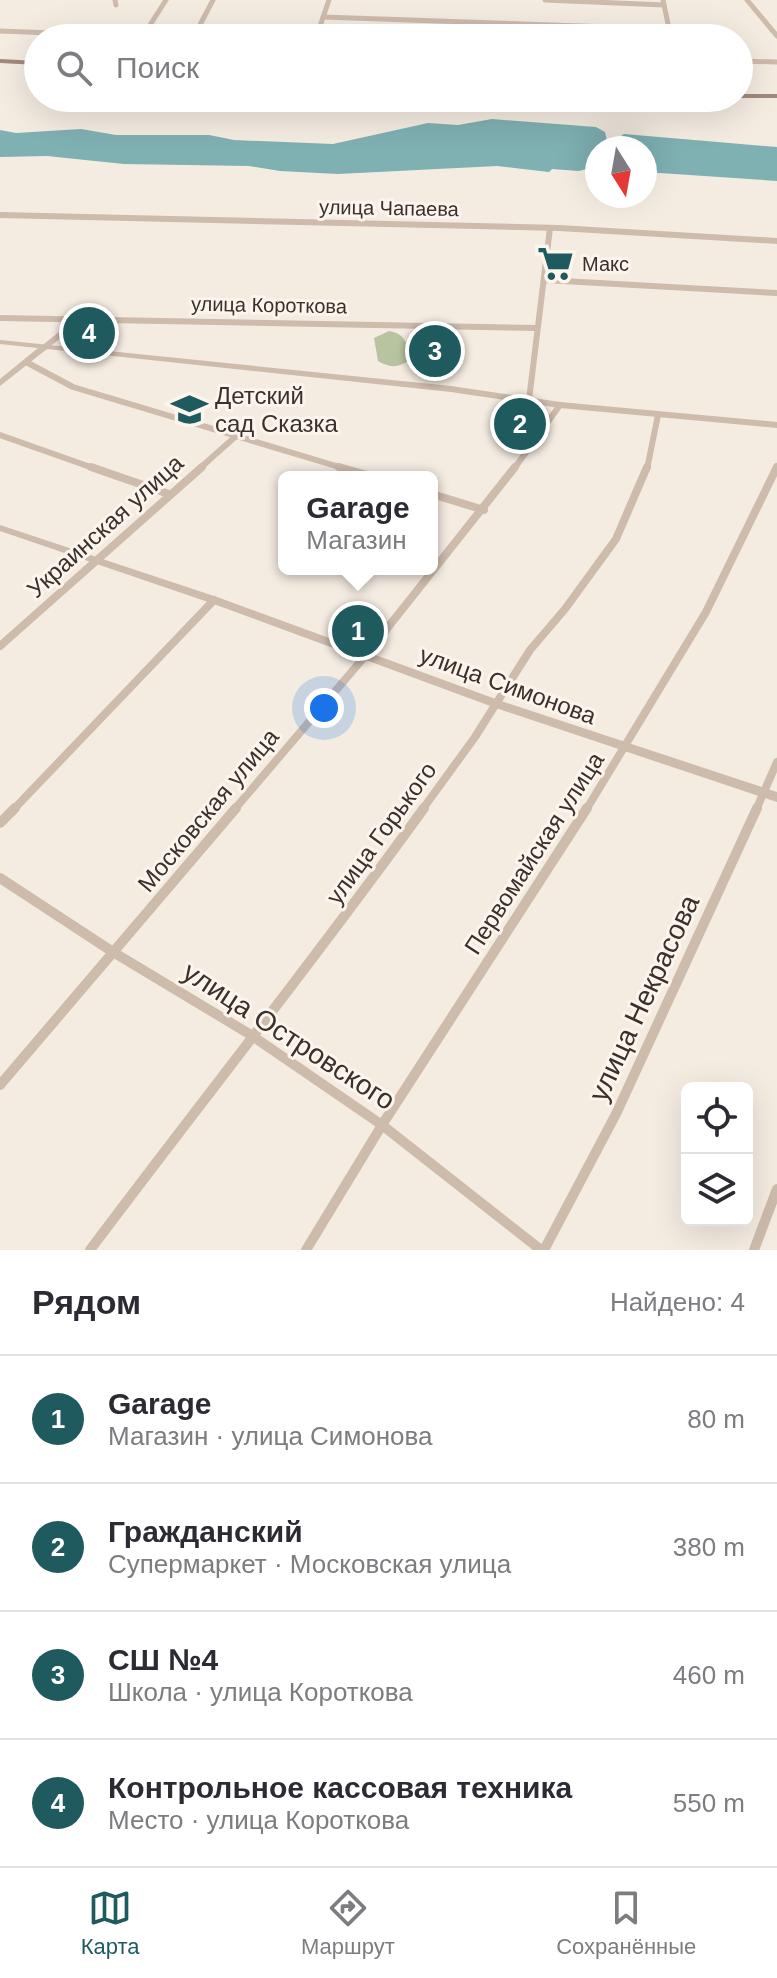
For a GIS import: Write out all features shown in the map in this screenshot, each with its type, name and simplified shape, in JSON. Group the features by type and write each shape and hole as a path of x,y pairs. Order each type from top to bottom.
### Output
{"main road":[{"path":"0,61 24,62"},
{"path":"753,96 777,96"}],"street":[{"path":"151,24 166,0"},
{"path":"200,24 213,0"},
{"path":"321,24 329,0"},
{"path":"545,0 663,2 669,24"},
{"path":"747,0 777,36"},
{"path":"323,17 525,24"},
{"path":"766,23 777,22"},
{"path":"0,31 24,32"},
{"path":"753,61 777,62"},
{"name":"улица Чапаева","path":"0,215 550,228 777,241"},
{"path":"529,400 550,228"},
{"path":"545,280 777,293"},
{"name":"улица Короткова","path":"0,318 537,328"},
{"path":"0,383 77,320"},
{"path":"0,342 457,389 560,405 777,425"},
{"path":"26,362 73,387 354,471"},
{"name":"Московская улица","path":"438,567 484,510 560,405"},
{"name":"улица Горького","path":"90,1250 251,1035 340,924 497,704 530,650 565,609 616,539 645,477 658,415"},
{"path":"0,435 169,494"},
{"name":"Украинская улица","path":"0,646 236,436"},
{"name":"Первомайская улица","path":"306,1250 382,1125 626,748 706,612 777,467"},
{"path":"438,496 484,510"},
{"name":"улица Симонова","path":"0,528 214,600 497,704 777,797"},
{"name":"Московская улица","path":"0,1085 431,575"},
{"path":"0,823 214,600"},
{"name":"улица Некрасова","path":"542,1250 616,1114 777,762"},
{"name":"улица Островского","path":"0,878 113,952 251,1035 382,1125 542,1250"},
{"path":"754,1250 777,1189"}],"green space":[{"path":"389,331 403,338 407,345 410,360 402,365 390,366 378,361 374,338"}],"water":[{"path":"492,119 596,127 606,136 585,136 585,169 579,171 552,169 549,172 497,166 338,174 249,166 124,164 47,156 0,157 0,130 16,133 81,129 116,135 209,135 234,140 333,144 428,123 458,125"},
{"path":"657,137 777,147 777,181 657,173"}],"place":[{"name":"Макс","path":"556,264"},
{"name":"Контрольное кассовая техника","path":"89,333"},
{"name":"СШ №4","path":"435,351"},
{"name":"Детский сад Сказка","path":"189,409"},
{"name":"Гражданский","path":"520,424"},
{"name":"Garage","path":"358,631"}]}
